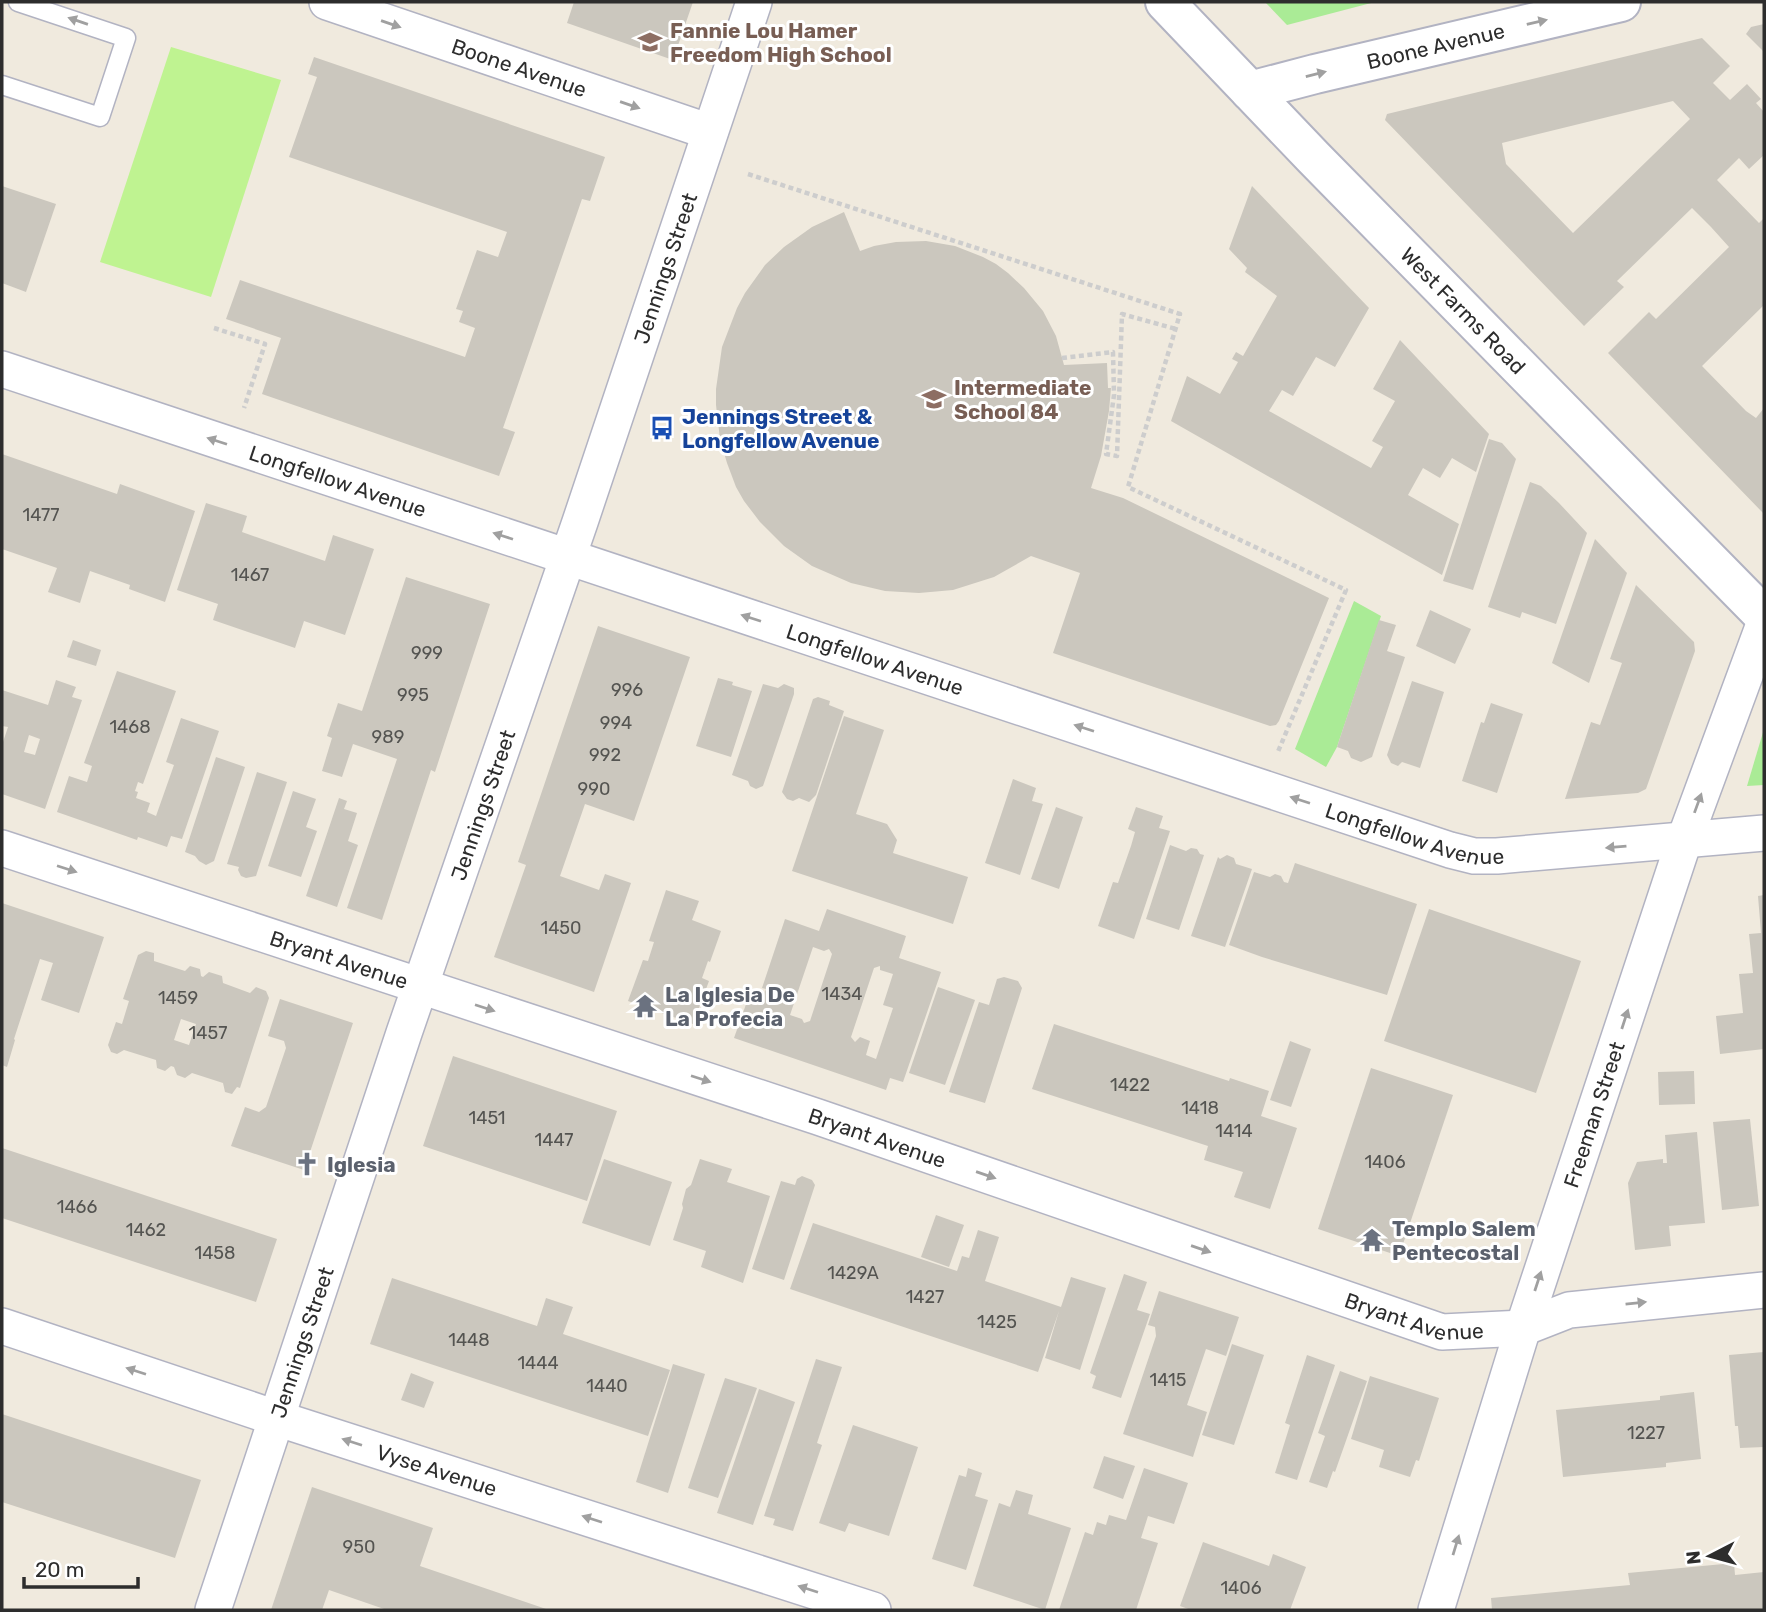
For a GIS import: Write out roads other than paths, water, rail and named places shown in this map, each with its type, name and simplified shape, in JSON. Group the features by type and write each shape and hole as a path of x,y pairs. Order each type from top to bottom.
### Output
{"street":[{"name":"Boone Avenue","path":"327,2 710,132"},
{"name":"Jennings Street","path":"213,1610 420,987 754,2"},
{"name":"West Farms Road","path":"1165,2 1764,616"},
{"name":"Boone Avenue","path":"1250,91 1621,2"},
{"name":"Longfellow Avenue","path":"2,369 1474,856 1764,833"},
{"name":"Freeman Street","path":"1436,1610 1522,1328 1684,841 1764,624"},
{"name":"Bryant Avenue","path":"2,848 831,1122 1442,1332 1522,1328 1569,1310 1764,1290"},
{"name":"Vyse Avenue","path":"2,1326 276,1418 873,1610"}],"lane":[{"path":"2,85 100,117 127,38 26,3"}],"place":[{"name":"Fannie Lou Hamer Freedom High School","path":"650,42"},
{"name":"Intermediate School 84","path":"934,399"},
{"name":"Jennings Street & Longfellow Avenue","path":"662,428"},
{"name":"La Iglesia De La Profecia","path":"645,1006"},
{"name":"Iglesia","path":"307,1164"},
{"name":"Templo Salem Pentecostal","path":"1372,1240"}]}
